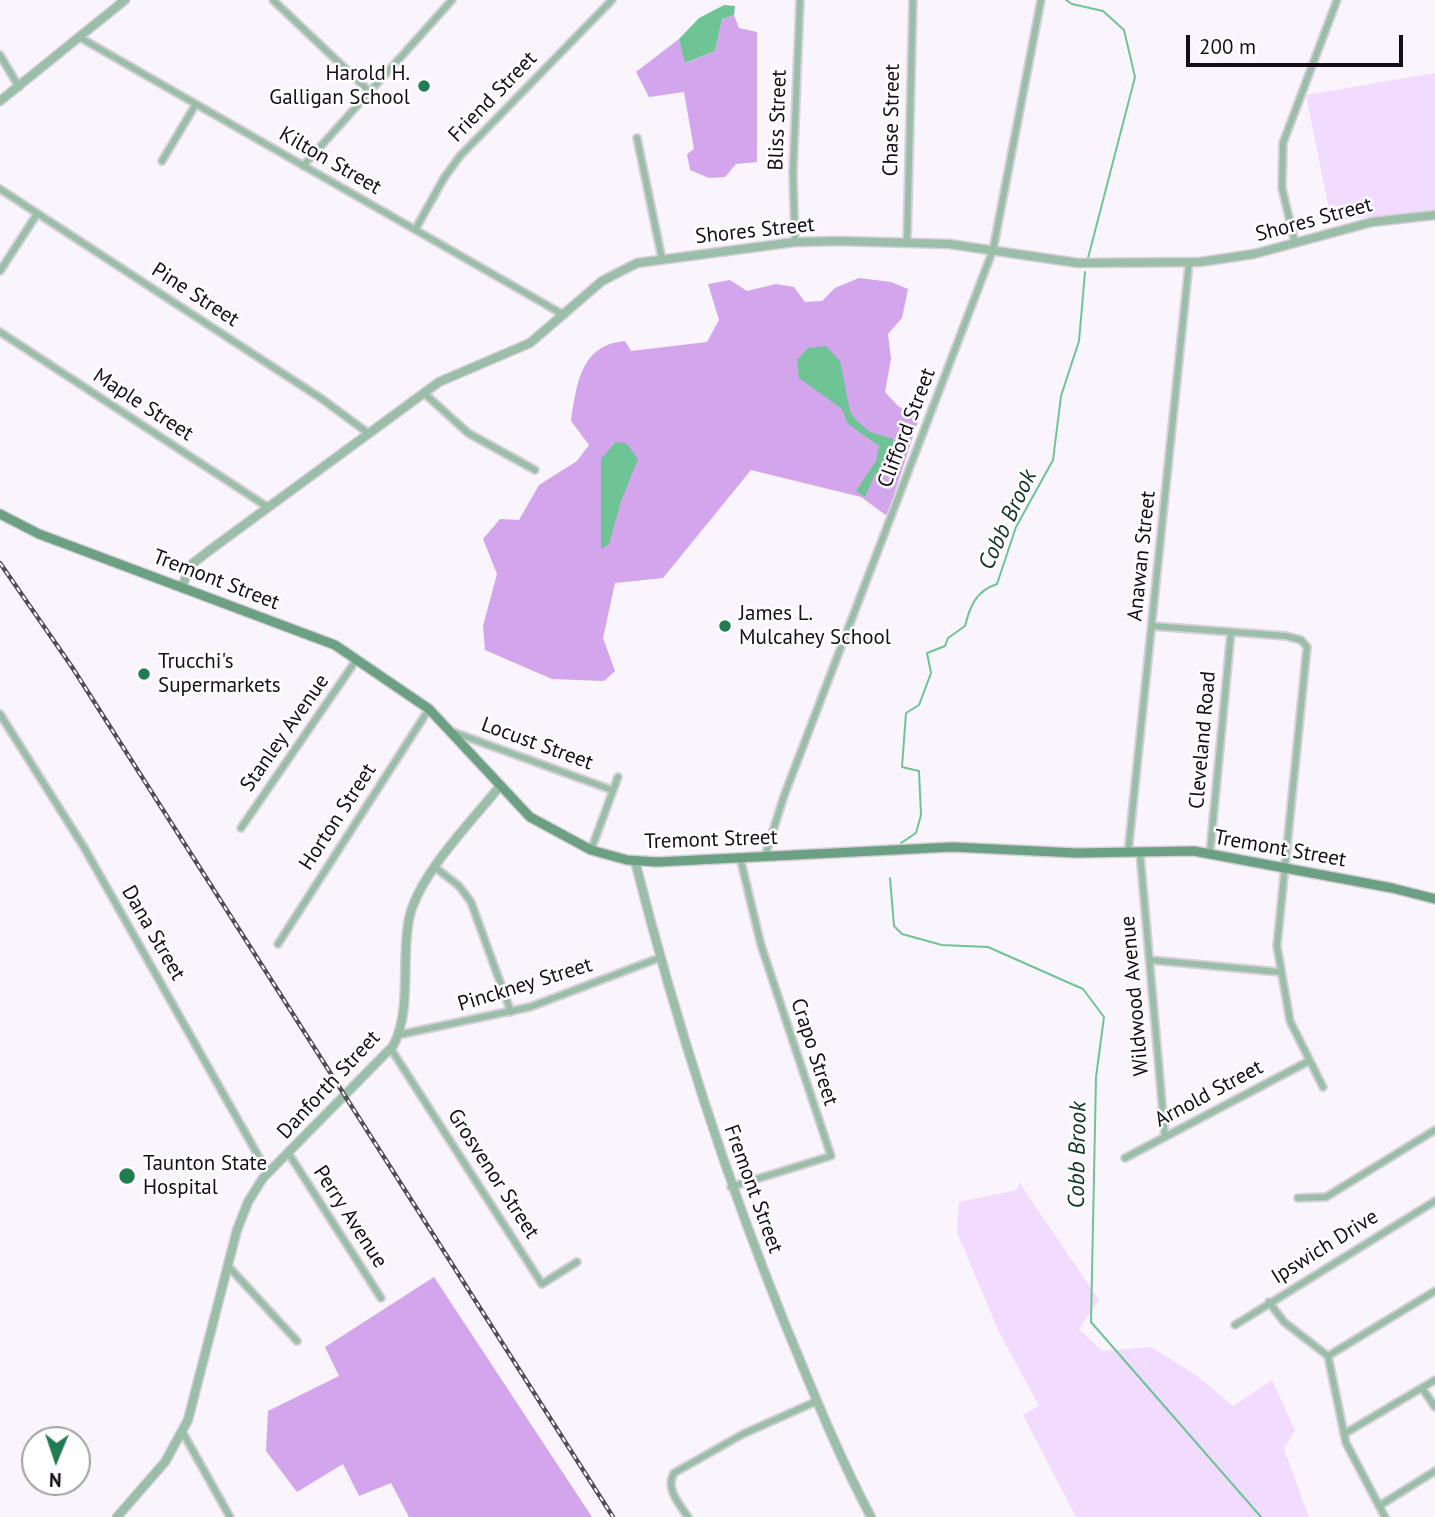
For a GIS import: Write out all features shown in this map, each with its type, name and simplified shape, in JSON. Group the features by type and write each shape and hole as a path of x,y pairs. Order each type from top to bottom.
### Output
{"main road":[{"name":"Tremont Street","path":"0,514 39,534 303,631 357,659 429,709 530,817 591,850 635,861 952,847 1128,853 1210,852 1408,891 1435,900"}],"street":[{"path":"0,101 125,0"},
{"path":"273,0 370,92"},
{"path":"303,166 452,0"},
{"name":"Friend Street","path":"415,230 460,156 612,0"},
{"name":"Bliss Street","path":"795,242 793,173 800,0"},
{"name":"Chase Street","path":"907,242 912,0"},
{"name":"Clifford Street","path":"765,856 784,796 993,250 1041,0"},
{"path":"1295,243 1283,195 1283,143 1337,0"},
{"name":"Kilton Street","path":"79,37 564,315"},
{"path":"0,55 19,87"},
{"path":"162,161 197,104"},
{"path":"637,138 662,259"},
{"name":"Pine Street","path":"0,188 322,399 368,433"},
{"path":"0,271 37,214"},
{"name":"Shores Street","path":"182,586 192,564 266,506 455,373 524,347 616,272 629,266 662,259 795,242 907,242 993,250 1078,263 1189,263 1236,258 1358,225 1435,215"},
{"name":"Anawan Street","path":"1128,853 1189,263"},
{"name":"Maple Street","path":"0,332 266,506"},
{"path":"424,393 468,433 535,470"},
{"path":"1152,626 1286,636 1306,644 1308,657 1286,867 1277,924 1279,972 1290,1021 1324,1087"},
{"name":"Cleveland Road","path":"1210,852 1231,632"},
{"name":"Stanley Avenue","path":"241,828 357,659"},
{"name":"Horton Street","path":"278,944 429,709"},
{"name":"Dana Street","path":"0,714 91,860 268,1173"},
{"name":"Locust Street","path":"449,731 612,790"},
{"path":"591,850 618,777"},
{"name":"Danforth Street","path":"117,1517 165,1462 183,1433 193,1406 228,1266 248,1202 268,1173 391,1049 398,1035 408,919 417,896 500,786"},
{"name":"Wildwood Avenue","path":"1140,853 1165,1137"},
{"name":"Crapo Street","path":"731,1187 831,1156 761,945 740,857"},
{"name":"Fremont Street","path":"635,861 659,958 731,1187 817,1402 872,1517"},
{"path":"436,868 459,886 471,902 511,1012"},
{"name":"Pinckney Street","path":"398,1035 511,1012 659,958"},
{"path":"1150,960 1279,972"},
{"name":"Grosvenor Street","path":"391,1049 542,1284 577,1262"},
{"name":"Arnold Street","path":"1125,1158 1309,1061"},
{"path":"1298,1198 1326,1197 1435,1130"},
{"name":"Perry Avenue","path":"289,1154 381,1298"},
{"name":"Ipswich Drive","path":"1235,1325 1435,1201"},
{"path":"228,1266 298,1341"},
{"path":"1328,1356 1435,1291"},
{"path":"1269,1303 1284,1322 1328,1356 1350,1451 1385,1517"},
{"path":"1344,1434 1435,1380"},
{"path":"1422,1388 1435,1406"},
{"path":"688,1517 671,1487 674,1473 743,1434 817,1402"},
{"path":"183,1433 230,1517"},
{"path":"1378,1506 1435,1471"}],"shaded area":[{"path":"724,5 735,6 734,15 722,19 715,51 685,63 679,39 699,18"},
{"path":"734,15 739,28 757,32 757,162 736,164 725,177 709,178 690,170 687,154 694,149 684,92 649,97 636,72 679,39 686,63 715,51 722,19"},
{"path":"1435,73 1435,212 1331,220 1306,95"},
{"path":"859,278 891,282 908,289 902,318 888,334 891,359 885,392 898,406 919,418 887,516 861,497 751,470 663,578 615,583 603,638 615,671 604,681 552,679 485,650 483,626 497,574 483,539 500,519 519,520 539,485 577,461 589,445 571,421 583,369 598,350 625,341 631,351 707,342 719,320 708,284 730,280 747,291 776,284 794,287 805,302 822,301 835,288"},
{"path":"826,346 840,361 850,411 856,420 870,432 893,439 893,452 886,468 875,474 865,497 856,491 876,461 879,446 848,424 842,409 799,378 797,360 808,348"},
{"path":"616,442 627,444 638,459 621,501 609,544 601,549 601,459"},
{"path":"1019,1182 1099,1300 1079,1329 1102,1351 1151,1347 1196,1375 1233,1406 1272,1380 1295,1430 1284,1449 1309,1517 1076,1517 1023,1415 1039,1406 998,1330 957,1232 959,1202 1017,1190"},
{"path":"434,1277 592,1517 409,1517 391,1483 359,1496 343,1464 297,1492 266,1451 268,1411 339,1376 325,1347"}],"waterway":[{"name":"Cobb Brook","path":"1066,0 1072,4 1103,11 1124,30 1135,77 1088,258"},
{"name":"Cobb Brook","path":"901,843 916,833 921,815 919,771 902,767 906,713 919,705 931,673 927,653 945,646 948,638 965,626 979,595 997,584 1016,527 1053,460 1061,396 1079,341 1085,272"},
{"name":"Cobb Brook","path":"890,878 894,926 902,934 942,945 988,947 1083,989 1104,1017 1096,1077 1091,1322 1261,1517"}],"railway":[{"path":"0,563 72,667 613,1517"}],"place":[{"name":"Harold H. Galligan School","path":"424,86"},
{"name":"James L. Mulcahey School","path":"725,626"},
{"name":"Trucchi's Supermarkets","path":"144,674"},
{"name":"Taunton State Hospital","path":"127,1176"}]}
